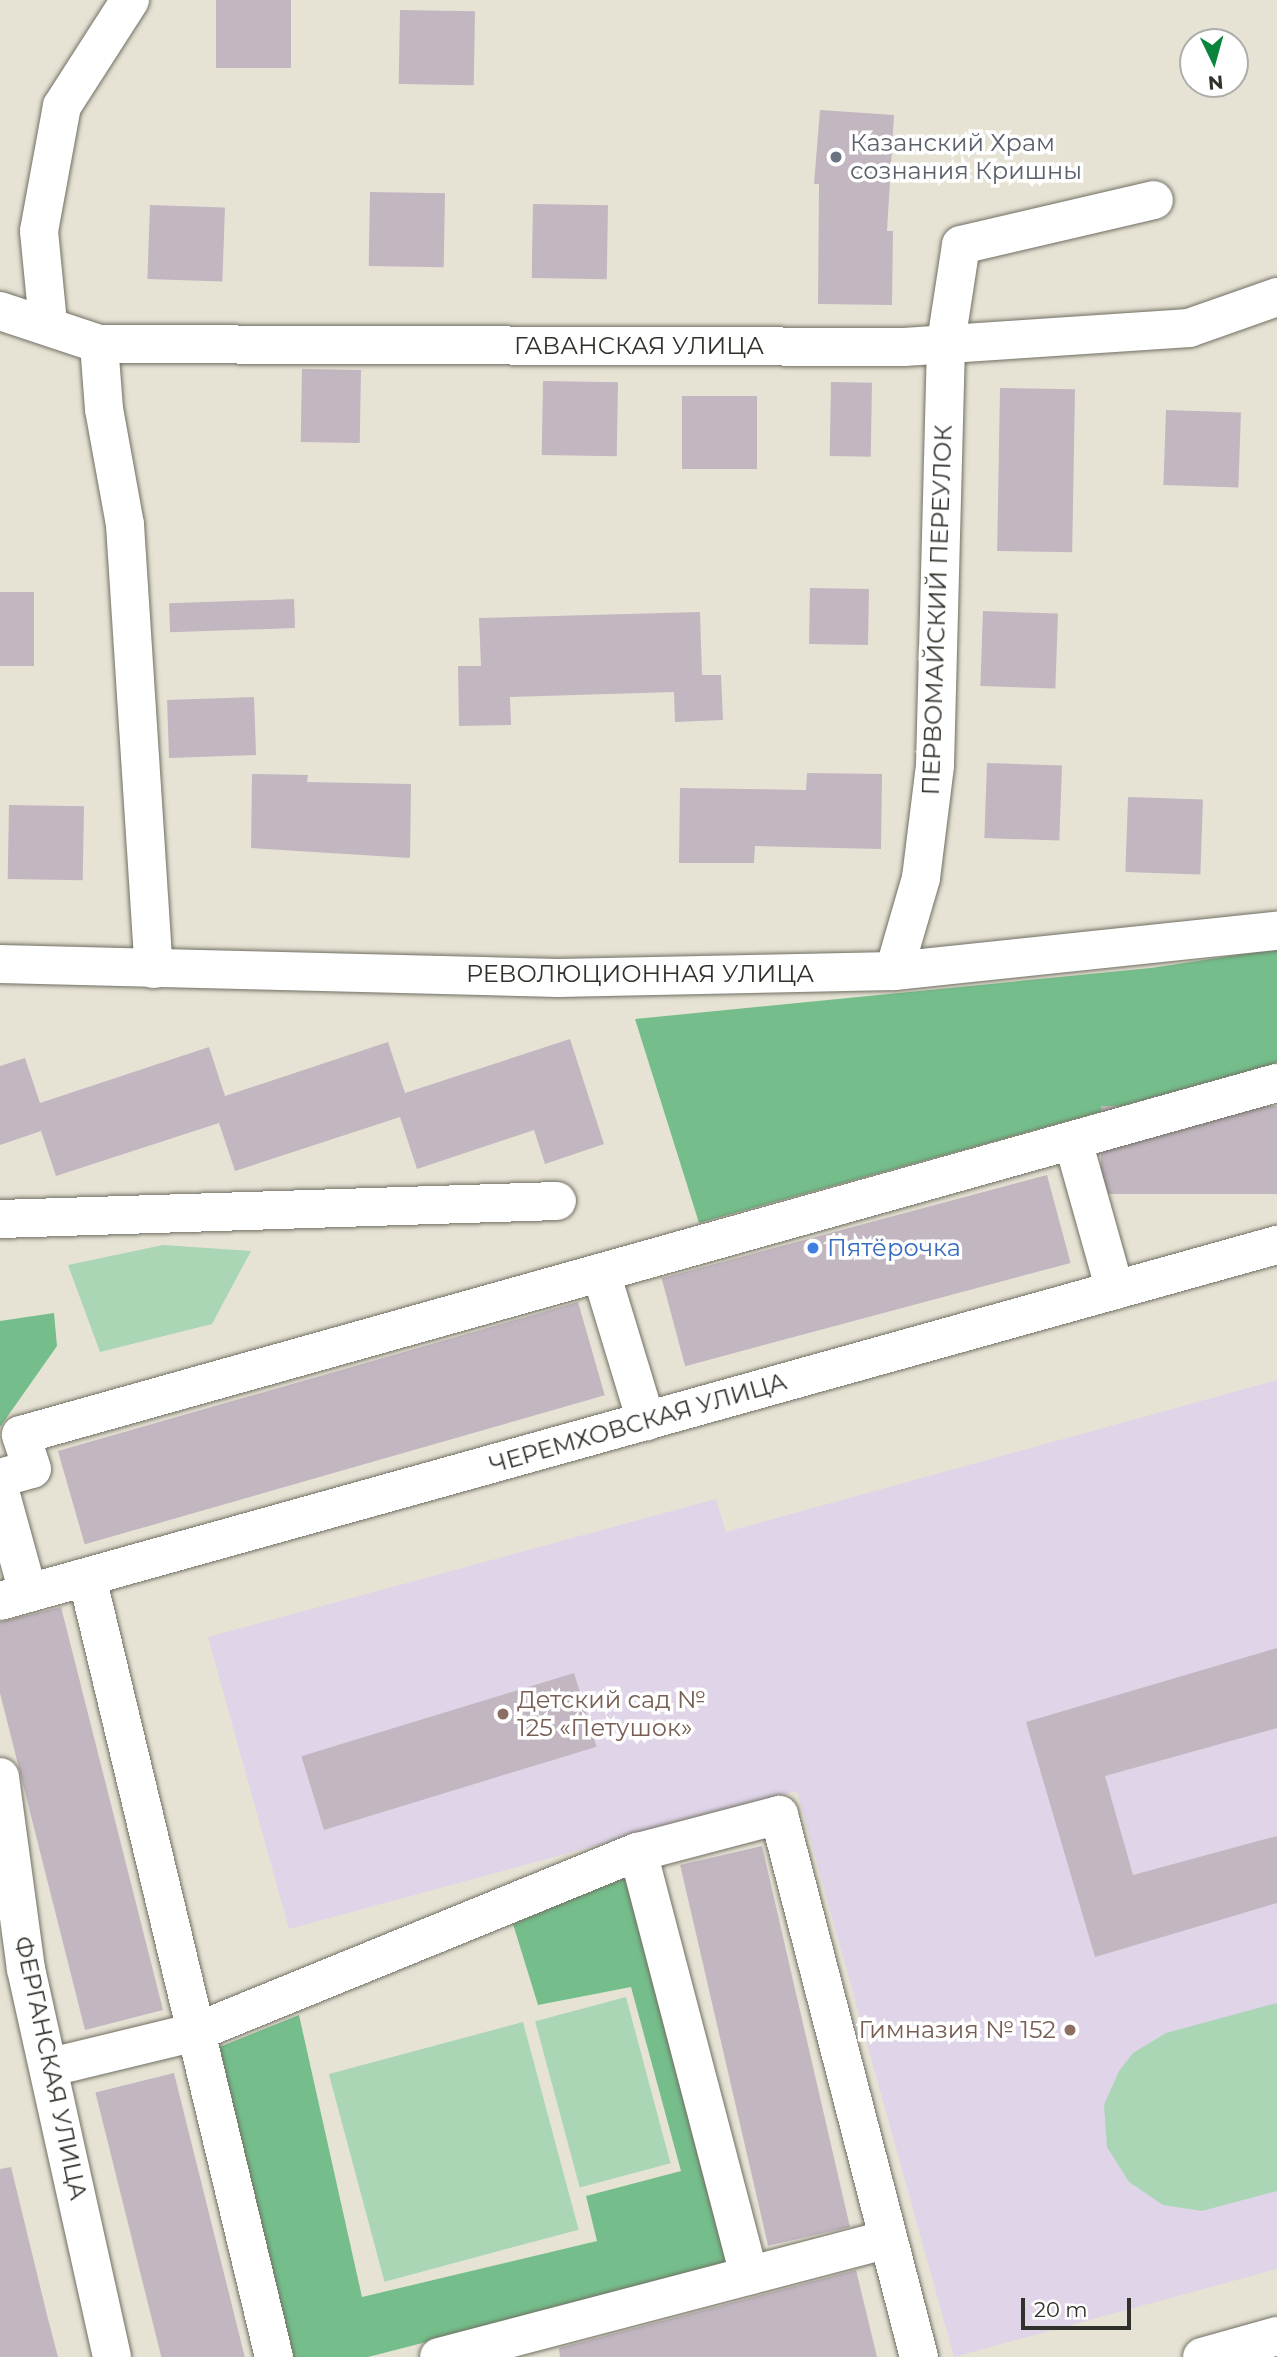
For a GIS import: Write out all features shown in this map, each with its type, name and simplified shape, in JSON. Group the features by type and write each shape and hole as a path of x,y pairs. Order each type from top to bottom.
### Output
{"street":[{"path":"16,319 39,231 62,106 130,0"},
{"name":"ПЕРВОМАЙСКИЙ ПЕРЕУЛОК","path":"894,971 921,878 935,765 946,342 961,245 1154,200"},
{"name":"ГАВАНСКАЯ УЛИЦА","path":"16,319 99,344 904,347 946,342 1189,328 1277,297"},
{"path":"99,344 104,409 125,525 155,969"},
{"name":"РЕВОЛЮЦИОННАЯ УЛИЦА","path":"0,964 558,978 894,971 1277,931"},
{"path":"0,1478 32,1469 21,1435 603,1276 1277,1083"},
{"path":"1073,1141 1115,1290"},
{"path":"0,1219 558,1200"},
{"name":"ЧЕРЕМХОВСКАЯ УЛИЦА","path":"14,1597 1277,1245"},
{"path":"603,1276 646,1421"},
{"path":"0,1491 14,1597"},
{"path":"87,1577 274,2357"},
{"name":"ФЕРГАНСКАЯ УЛИЦА","path":"0,1777 13,1970 51,2067 111,2357"},
{"path":"51,2067 196,2032 638,1852 779,1815 886,2240 919,2357"},
{"path":"638,1852 749,2276"},
{"path":"439,2357 886,2240"},
{"path":"1202,2357 1277,2336"}],"shaded area":[{"name":"Гимназия № 152","path":"1277,1380 1277,2269 954,2357 797,1791 289,1929 208,1637 716,1499 726,1532"}],"green space":[{"path":"1277,949 1277,1063 699,1223 635,1019 1151,968"},
{"path":"163,1245 251,1251 212,1324 100,1352 68,1265"},
{"path":"54,1313 57,1346 0,1427 0,1321"},
{"path":"627,1874 730,2264 368,2357 291,2357 217,2048 299,2015 362,2297 597,2241 586,2196 681,2171 631,1987 538,2005 513,1924"},
{"path":"626,1997 671,2163 580,2187 535,2021"},
{"path":"1277,2003 1277,2191 1202,2211 1163,2205 1129,2182 1107,2147 1104,2105 1119,2071 1133,2053 1166,2033"},
{"path":"523,2022 579,2230 384,2282 329,2074"}],"building":[{"path":"216,0 291,0 291,68 216,68"},
{"path":"400,10 475,11 474,85 399,84"},
{"path":"820,110 894,115 887,231 893,231 892,305 818,304 819,184 814,184"},
{"path":"370,192 445,193 444,267 369,266"},
{"path":"533,204 608,205 607,279 532,278"},
{"path":"150,205 225,208 222,282 147,279"},
{"path":"302,369 361,370 360,443 301,442"},
{"path":"543,381 618,382 617,456 542,455"},
{"path":"831,382 872,383 871,457 830,456"},
{"path":"1000,388 1075,389 1072,552 997,551"},
{"path":"682,396 757,396 757,469 682,469"},
{"path":"1166,410 1241,413 1238,488 1163,485"},
{"path":"810,588 869,589 868,645 809,644"},
{"path":"0,592 34,592 34,666 0,666"},
{"path":"294,599 295,628 170,632 169,603"},
{"path":"983,611 1058,614 1055,689 980,686"},
{"path":"700,612 702,675 721,675 723,720 675,722 674,692 510,697 511,725 459,726 458,666 481,666 479,618"},
{"path":"254,697 256,755 169,758 167,700"},
{"path":"987,763 1062,766 1059,841 984,838"},
{"path":"807,773 882,774 881,849 755,846 754,863 679,863 680,788 806,790"},
{"path":"252,774 308,775 307,782 411,784 410,858 251,848"},
{"path":"1128,797 1203,800 1200,875 1125,872"},
{"path":"9,805 84,806 83,880 8,879"},
{"path":"570,1039 604,1144 545,1164 534,1130 417,1169 400,1117 235,1171 219,1123 56,1176 41,1131 0,1145 0,1066 25,1058 40,1103 209,1047 225,1096 388,1042 405,1093"},
{"path":"1101,1106 1277,1106 1277,1194 1101,1194"},
{"path":"1047,1175 1071,1263 685,1366 662,1278"},
{"path":"578,1302 605,1395 85,1544 58,1451"},
{"path":"61,1607 163,2010 85,2030 0,1693 0,1622"},
{"path":"1277,1648 1277,1728 1105,1776 1133,1875 1277,1836 1277,1903 1095,1957 1026,1722"},
{"path":"574,1673 597,1747 324,1830 301,1756"},
{"path":"762,1846 850,2227 768,2246 680,1865"},
{"path":"174,2073 245,2357 161,2357 95,2093"},
{"path":"11,2167 58,2357 0,2357 0,2169"},
{"path":"856,2270 877,2357 560,2357 559,2348"}],"place":[{"name":"Казанский Храм сознания Кришны","path":"836,157"},
{"name":"Пятёрочка","path":"813,1248"},
{"name":"Детский сад № 125 «Петушок»","path":"503,1714"},
{"name":"Гимназия № 152","path":"1070,2030"}]}
